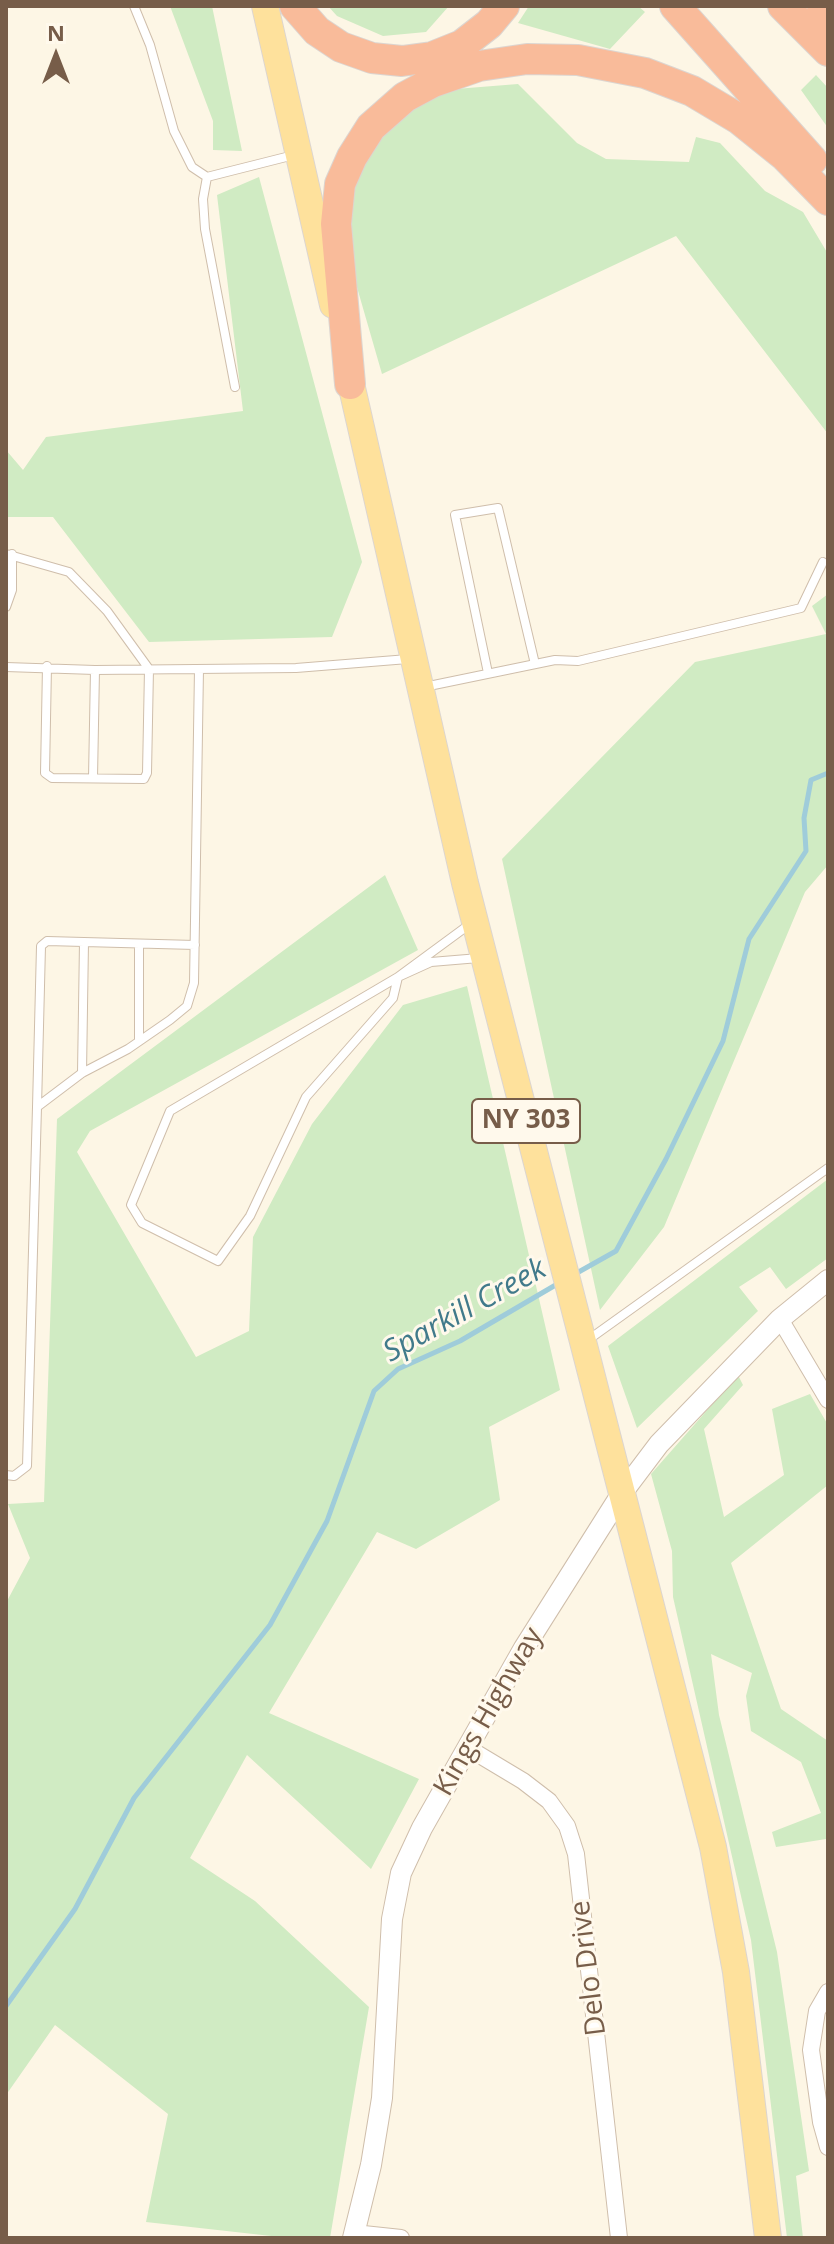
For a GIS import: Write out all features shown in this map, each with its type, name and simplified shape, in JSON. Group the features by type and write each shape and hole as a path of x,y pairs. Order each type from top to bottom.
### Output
{"highway":[{"path":"295,6 317,31 341,47 372,58 402,61 432,57 462,45 489,24 504,6"},
{"path":"675,6 828,178"},
{"path":"783,6 828,51"},
{"path":"822,6 828,15"},
{"path":"350,384 336,224 340,184 357,147 381,117 405,97 441,79 495,63 561,59 612,65 663,79 708,100 754,131 828,200"}],"main road":[{"name":"NY 303","path":"265,6 419,688 475,921 719,1877 736,1972 768,2238"}],"street":[{"name":"Kings Highway","path":"353,2235 382,2098 392,1919 401,1873 422,1828 524,1648 622,1493 659,1444 780,1319 828,1280"},
{"path":"780,1319 828,1400"},
{"name":"Delo Drive","path":"468,1748 523,1781 549,1801 567,1826 576,1854 619,2238"},
{"path":"828,1992 817,2011 811,2050 821,2122 828,2147"},
{"path":"353,2235 401,2238"}],"lane":[{"path":"134,6 150,45 174,131 192,167 207,177 299,154"},
{"path":"207,177 203,199 205,229 235,387"},
{"path":"488,673 455,515 498,508 535,664"},
{"path":"6,607 12,590 9,554 69,572 107,611 149,669 147,773 144,779 52,778 45,773 47,666"},
{"path":"419,688 535,664 578,661 801,608 823,562"},
{"path":"6,667 95,670 296,668 413,659"},
{"path":"37,1107 82,1073 139,1041 187,1006 194,983 199,669"},
{"path":"93,778 95,670"},
{"path":"398,977 393,998 306,1097 250,1216 218,1261 142,1223 131,1205 170,1111 398,977 475,921"},
{"path":"6,1475 14,1476 27,1466 39,953 47,941 195,945"},
{"path":"82,1073 84,942"},
{"path":"139,944 139,1041"},
{"path":"398,977 431,962 484,957"},
{"path":"583,1344 828,1168"}],"green space":[{"path":"170,6 212,6 242,151 213,150 213,121"},
{"path":"328,6 449,6 426,32 383,36 337,16"},
{"path":"529,6 638,6 645,12 610,49 518,23"},
{"path":"816,75 828,88 828,128 801,90"},
{"path":"518,84 577,143 606,159 689,162 696,137 720,143 765,191 803,212 828,254 828,434 676,236 382,374 352,270 350,187 373,137 402,109 443,90"},
{"path":"259,177 362,562 332,637 149,642 53,517 6,517 6,450 23,470 46,437 243,411 217,195"},
{"path":"828,594 828,865 805,892 664,1227 600,1310 502,859 695,662 826,634 812,606"},
{"path":"385,875 418,950 90,1131 77,1152 196,1357 249,1331 253,1237 312,1124 403,1005 467,986 560,1390 489,1427 500,1500 416,1549 377,1532 269,1713 419,1779 371,1869 247,1755 190,1858 255,1901 369,2007 330,2238 289,2238 146,2222 168,2114 55,2025 6,2095 6,1603 30,1558 8,1504 44,1502 57,1119"},
{"path":"828,1179 828,1258 786,1289 770,1267 739,1287 758,1311 637,1428 608,1346"},
{"path":"738,1375 743,1385 704,1429 724,1517 784,1475 772,1409 810,1394 828,1425 828,1485 731,1563 781,1709 828,1741 828,1842 826,1839 776,1847 772,1832 821,1813 801,1762 751,1731 746,1696 752,1673 711,1654 719,1715 777,1952 809,2171 796,2176 803,2238 787,2238 751,1940 673,1597 672,1551 651,1474"}],"waterway":[{"name":"Sparkill Creek","path":"575,1274 616,1251 666,1159 723,1041 749,939 806,851 804,818 811,780 828,773"},
{"name":"Sparkill Creek","path":"6,2006 75,1909 134,1798 270,1625 327,1521 374,1391 398,1369 460,1341 559,1283"}]}
